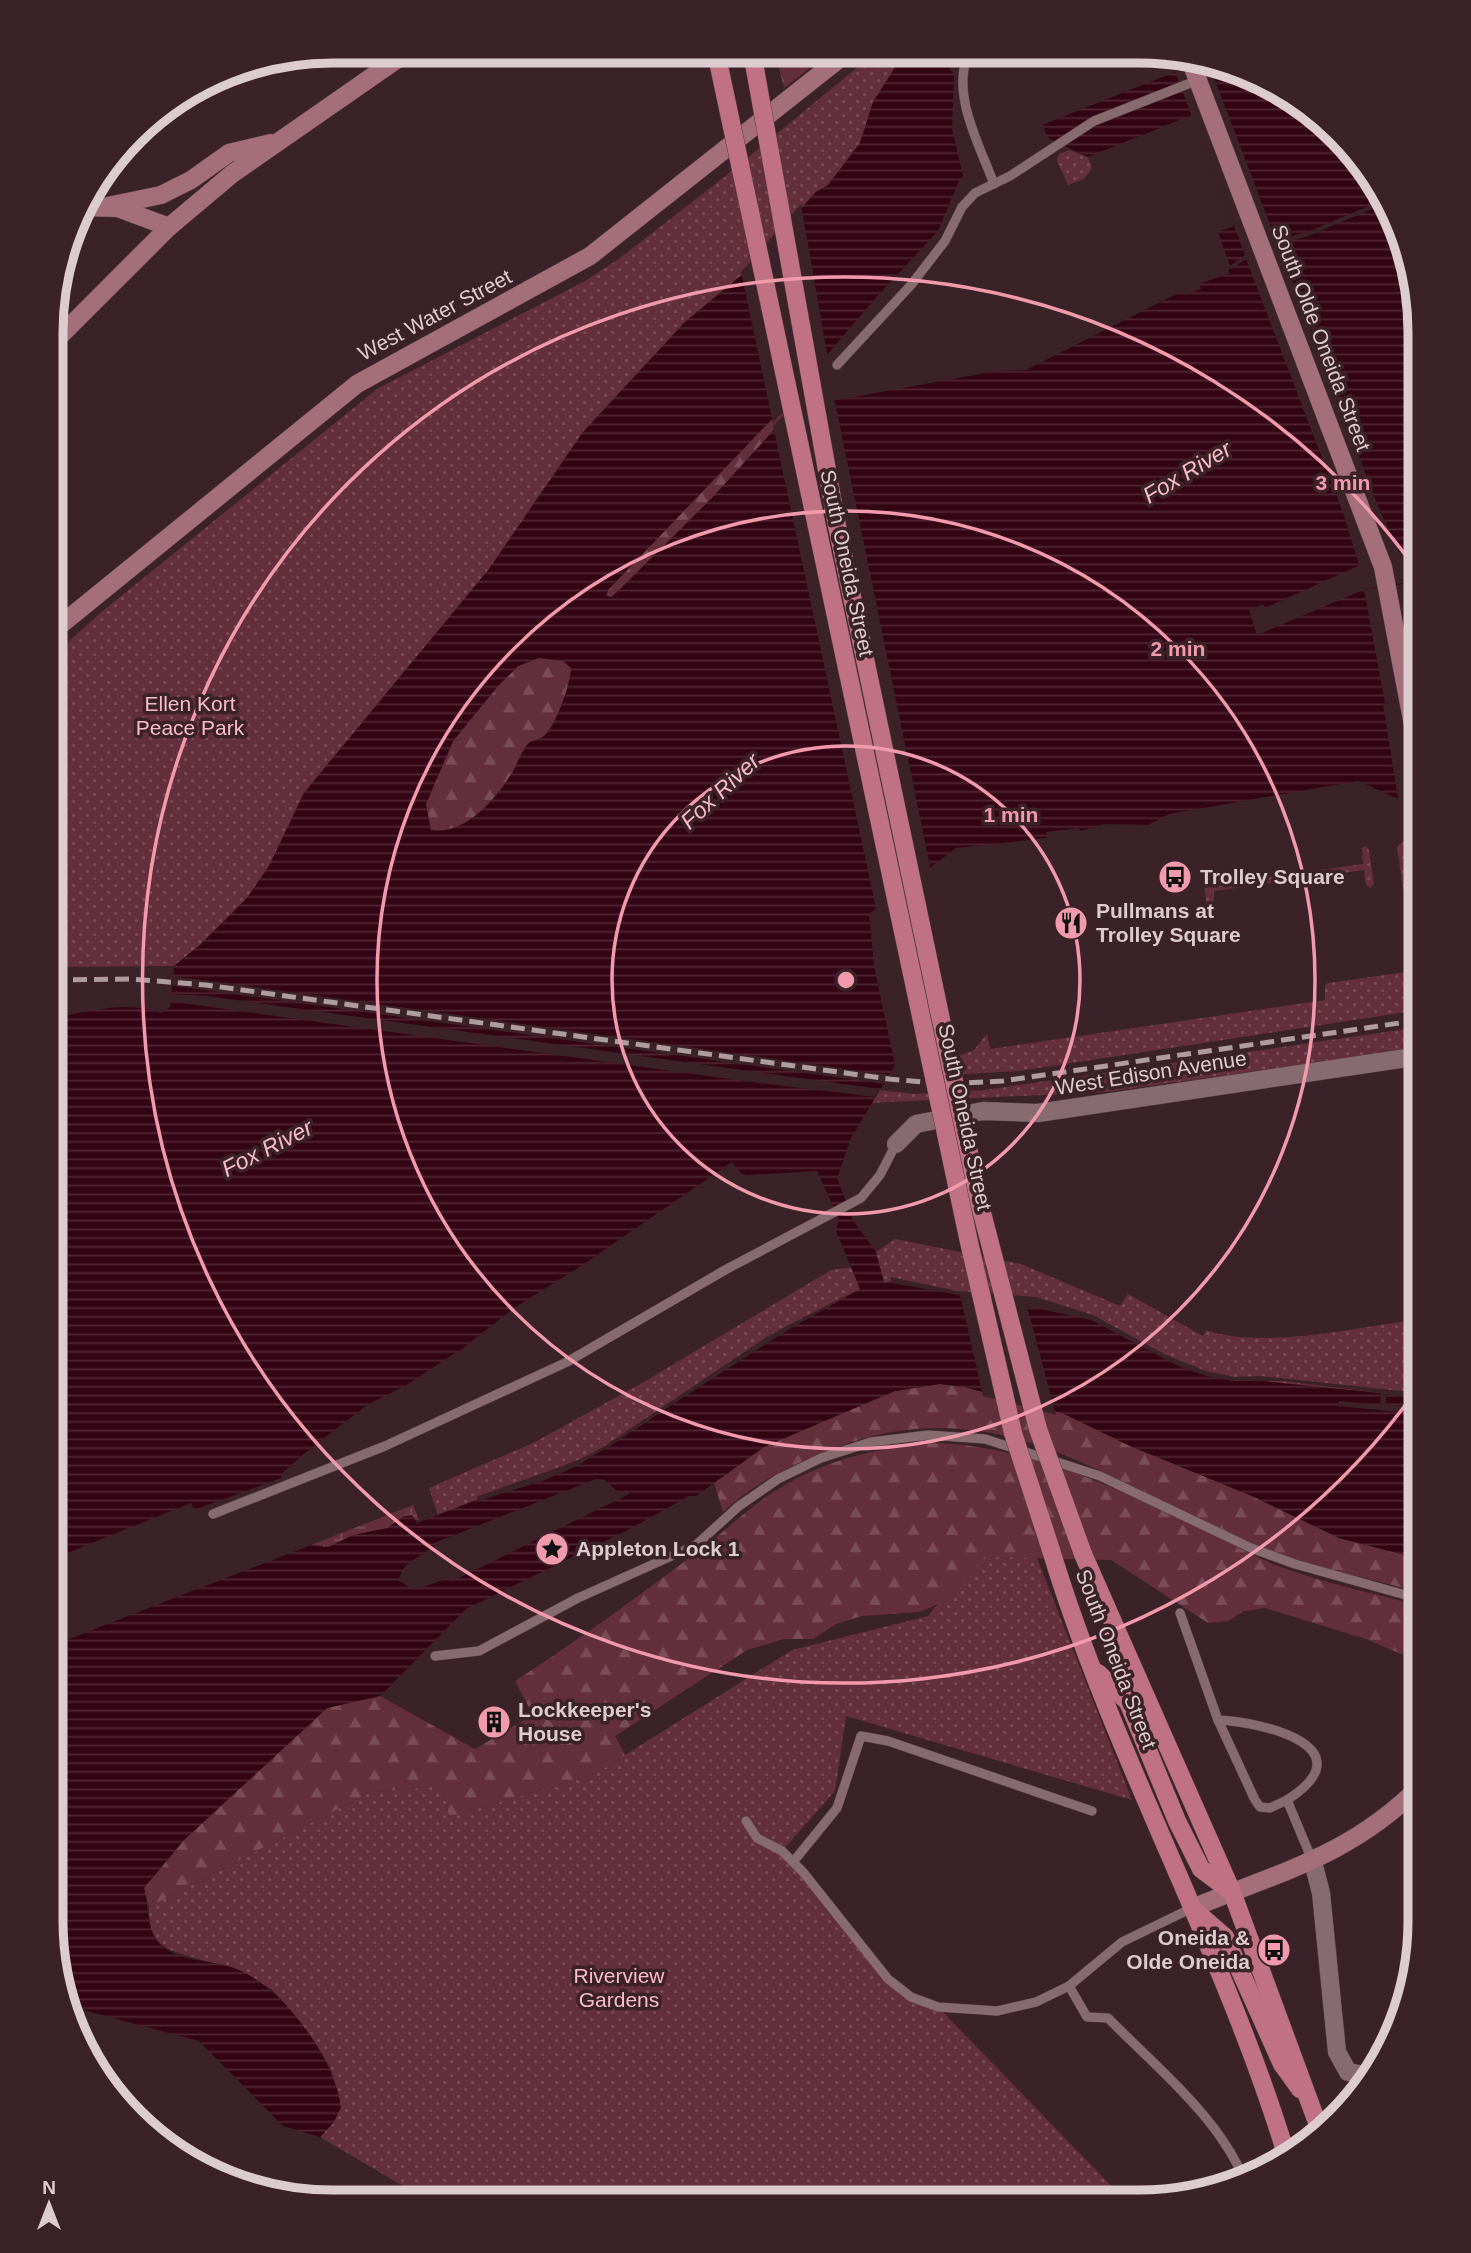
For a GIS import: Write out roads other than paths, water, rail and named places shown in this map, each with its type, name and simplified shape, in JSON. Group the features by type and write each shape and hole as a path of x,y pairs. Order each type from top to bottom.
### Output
{"main road":[{"name":"South Oneida Street","path":"719,63 963,1215 1013,1433 1093,1668 1250,2047 1284,2148"},
{"name":"South Oneida Street","path":"754,63 837,526 980,1205 1038,1429 1083,1554 1232,1892 1317,2122"},
{"path":"1093,1668 1128,1702 1177,1821 1201,1869 1232,1892"},
{"path":"1192,1908 1225,1937 1282,2064 1312,2106"}],"street":[{"path":"63,333 169,227 232,174 392,63"},
{"name":"West Water Street","path":"63,623 358,384 590,256 834,63"},
{"name":"South Olde Oneida Street","path":"1194,69 1381,561 1408,697"},
{"path":"103,207 161,195 191,180 229,153 278,142"},
{"path":"94,207 130,211 169,227"},
{"name":"West Edison Avenue","path":"896,1144 916,1124 983,1111 1038,1113 1408,1058"},
{"path":"1192,1908 1313,1862 1360,1836 1408,1797"},
{"path":"1313,1862 1321,1893 1337,2052 1348,2072 1360,2074"}],"lane":[{"path":"967,63 964,75 965,100 994,184"},
{"path":"837,365 911,285 945,241 962,207 975,193 994,184 1057,143 1191,68"},
{"path":"213,1514 385,1447 567,1363 725,1270 861,1198 880,1175 896,1144"},
{"path":"435,1656 479,1651 578,1598 696,1545 739,1506 778,1479 821,1458 871,1442 928,1435 985,1439 1100,1476 1251,1548 1295,1564 1408,1596"},
{"path":"1180,1613 1218,1720 1260,1807 1270,1808 1287,1800 1315,1776 1318,1763 1314,1749 1300,1739 1242,1721 1218,1720"},
{"path":"793,1862 837,1808 861,1736 888,1741 1092,1811"},
{"path":"1287,1800 1313,1862"},
{"path":"746,1821 757,1838 782,1851 793,1862 878,1968 911,1997 957,2010 997,2011 1035,2002 1069,1986 1122,1942 1192,1908"},
{"path":"1069,1986 1087,2017 1108,2018 1205,2117 1234,2155 1241,2171"}],"water":[{"name":"Fox River","path":"898,63 948,63 954,75 952,129 963,176 938,231 873,301 772,419 608,590 606,596 612,597 711,499 794,408 996,371 1026,370 1180,292 1185,295 1201,289 1199,284 1230,273 1228,270 1268,246 1305,237 1377,207 1388,229 1399,262 1406,297 1408,549 1360,565 1265,608 1263,604 1249,610 1257,635 1363,590 1408,582 1408,697 1383,704 1398,799 1358,781 1169,814 1148,825 1106,824 1080,831 1079,828 1046,832 1047,838 956,848 869,914 874,966 895,1065 851,1138 837,1178 853,1220 876,1252 884,1283 891,1281 956,1294 1031,1299 1092,1318 1205,1375 1408,1396 1408,1556 1339,1538 1252,1496 1130,1446 1062,1413 964,1387 940,1384 895,1391 764,1447 696,1496 689,1496 626,1531 466,1609 380,1696 327,1708 184,1840 144,1888 148,1917 159,1943 175,1954 225,1965 252,1977 287,2006 303,2025 328,2067 341,2107 334,2122 320,2137 283,2126 199,2041 78,2009 65,1956 63,1921 63,1641 311,1545 328,1547 353,1535 387,1528 404,1516 412,1515 417,1523 604,1450 770,1339 860,1289 836,1231 839,1219 817,1171 747,1175 742,1174 732,1162 581,1266 514,1308 463,1348 405,1386 367,1405 305,1453 282,1473 281,1478 194,1510 191,1503 63,1555 63,1488 67,1480 63,1482 63,1017 120,1007 161,1013 170,1007 174,966 200,945 247,898 269,866 304,793 489,569 583,432 685,322 744,273 816,192 828,185 860,143 873,102","holes":["539,658 563,661 571,668 562,704 549,731 529,743 503,786 476,815 455,828 431,830 426,804 453,741 518,666","598,1481 607,1482 615,1494 627,1490 629,1494 451,1582 449,1578 414,1590 398,1580 405,1566 440,1542"]},
{"path":"1192,68 1225,77 1242,83 1288,108 1316,130 1341,155 1375,204 1305,233 1267,242 1230,266 1218,232 1234,226 1192,115 1088,157 1048,138 1042,125 1175,72"}],"railway":[{"path":"63,980 131,979 206,985 889,1079 945,1084 1003,1081 1408,1022"}],"place":[{"name":"Trolley Square","path":"1175,877"},
{"name":"Pullmans at Trolley Square","path":"1071,923"},
{"name":"Appleton Lock 1","path":"552,1549"},
{"name":"Lockkeeper's House","path":"494,1722"},
{"name":"Oneida & Olde Oneida","path":"1274,1950"}],"park label":[{"name":"Ellen Kort Peace Park","path":"190,716"},
{"name":"Riverview Gardens","path":"619,1988"}]}
